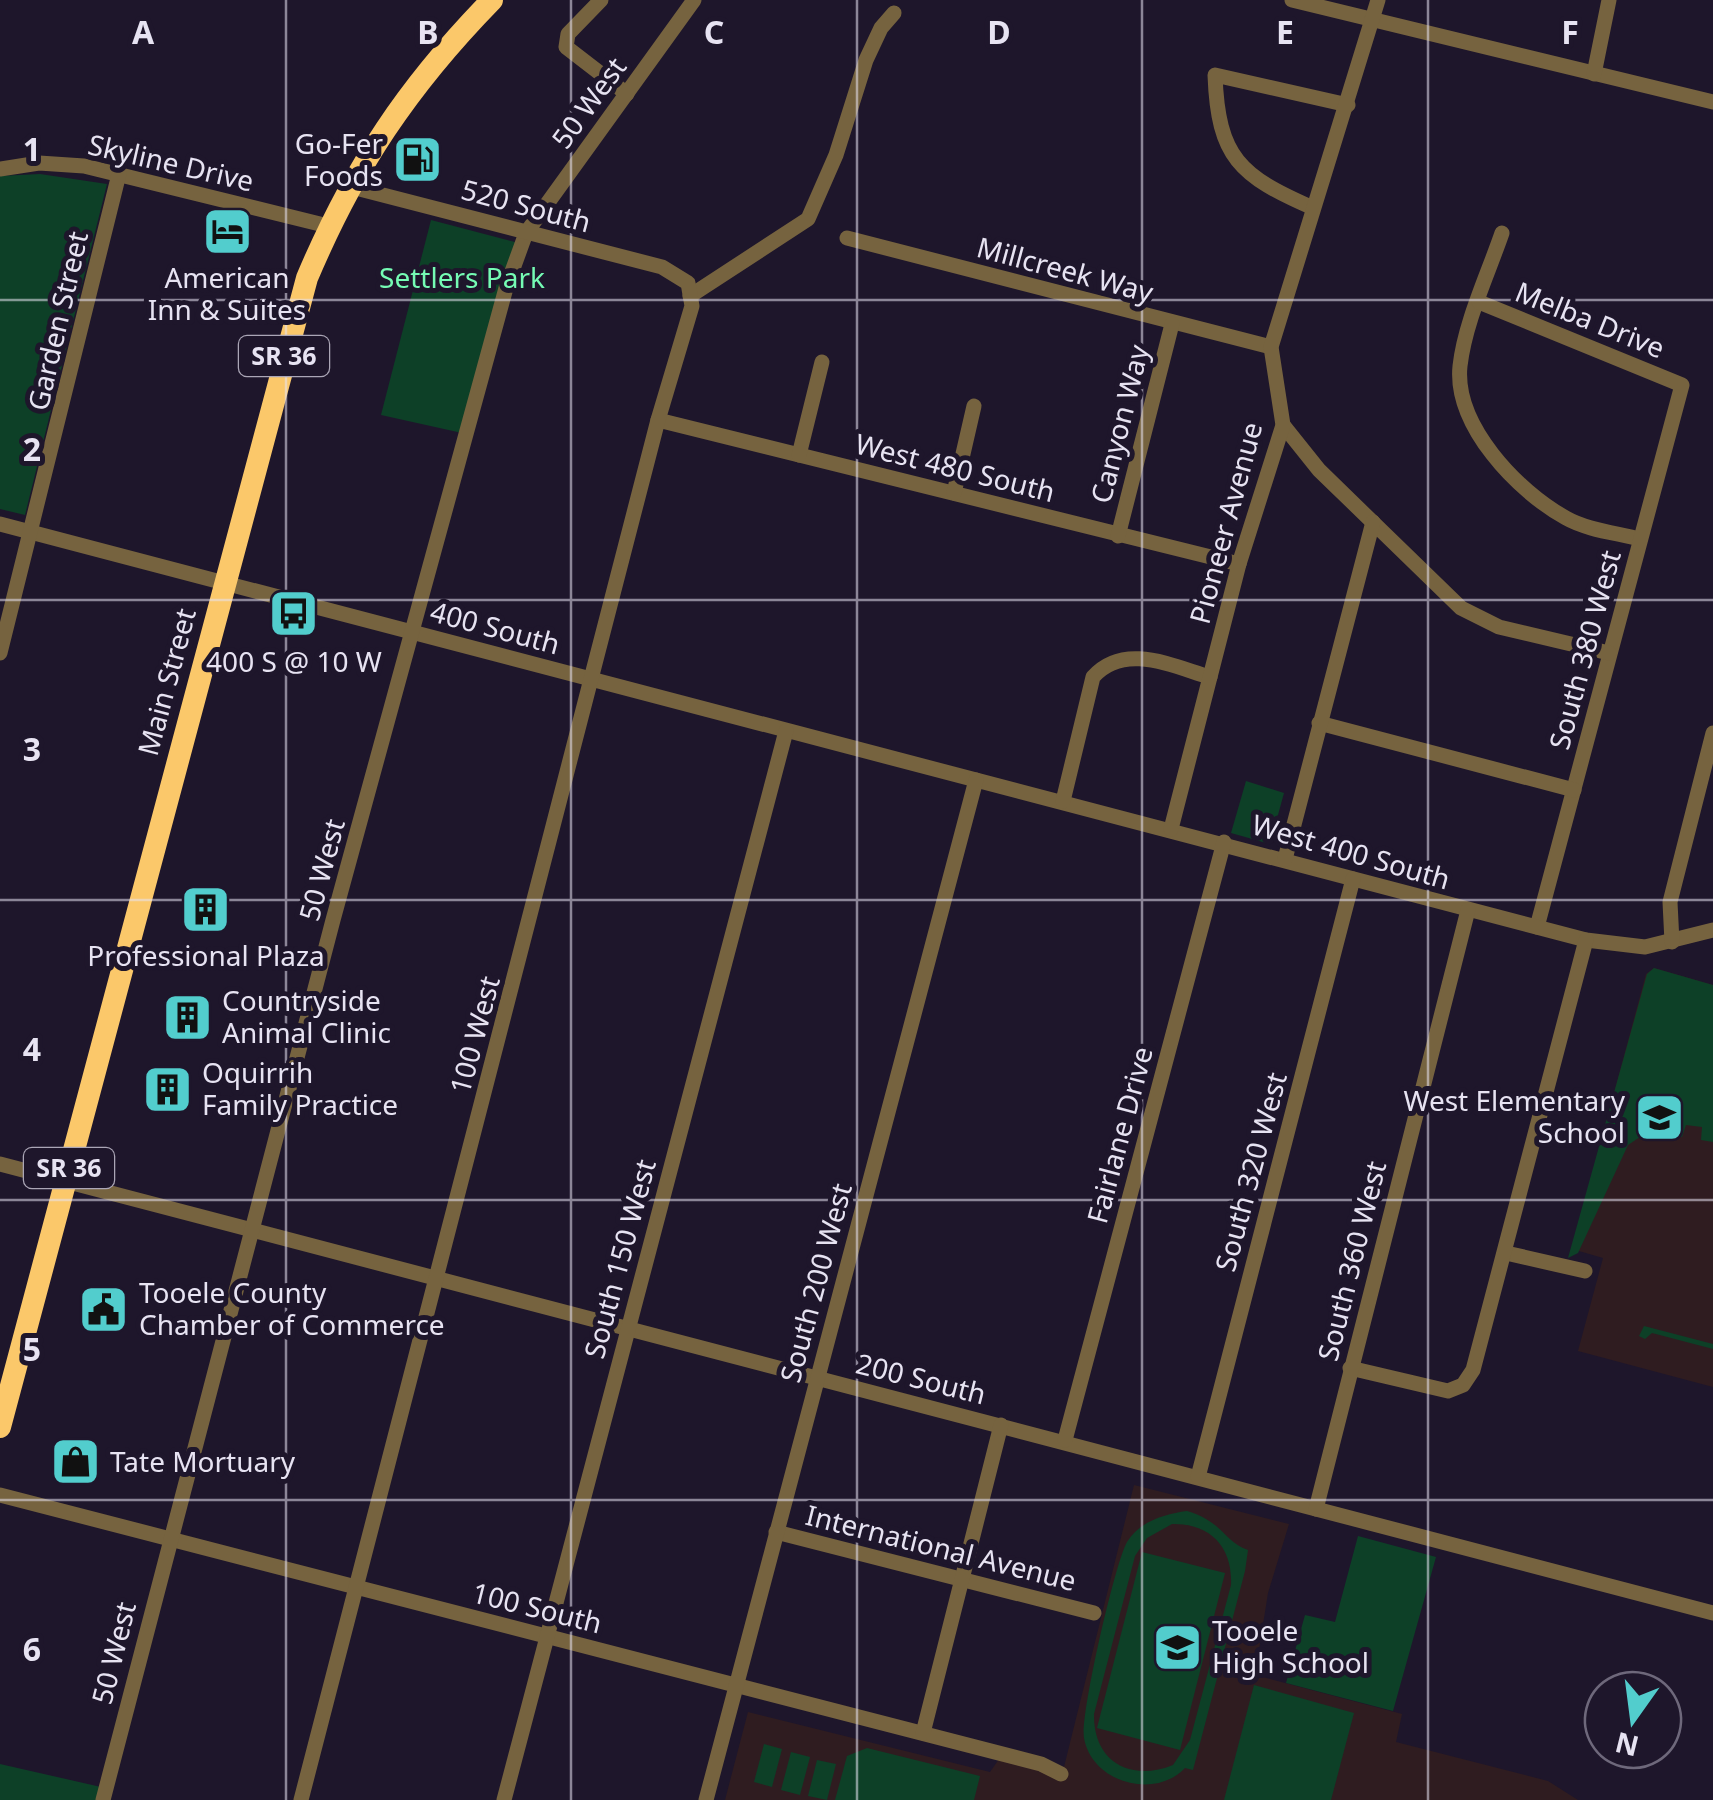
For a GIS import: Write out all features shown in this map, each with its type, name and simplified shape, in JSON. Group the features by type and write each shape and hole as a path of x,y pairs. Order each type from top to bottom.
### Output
{"highway":[{"name":"Main Street","path":"0,1427 290,335 328,226 348,186 407,94 492,0"}],"street":[{"path":"602,0 568,34 566,47 627,94"},
{"name":"50 West","path":"102,1800 506,288 526,233 694,0"},
{"path":"1292,0 1713,102"},
{"name":"Pioneer Avenue","path":"1171,829 1240,564 1282,426 1271,347 1378,0"},
{"path":"1594,74 1609,0"},
{"path":"689,289 808,219 836,155 866,60 881,28 894,13"},
{"path":"1314,208 1270,189 1238,163 1220,133 1215,75 1348,105"},
{"name":"Skyline Drive","path":"0,169 39,163 84,166 328,226"},
{"name":"Garden Street","path":"0,653 119,174"},
{"name":"520 South","path":"348,186 662,268 689,289"},
{"path":"1502,233 1460,365 1461,401 1479,435 1524,485 1566,518 1640,540"},
{"name":"Millcreek Way","path":"847,238 1271,347"},
{"name":"100 West","path":"301,1800 658,420 692,306 689,289"},
{"name":"Melba Drive","path":"1479,302 1682,386"},
{"name":"Canyon Way","path":"1118,536 1172,324"},
{"path":"798,455 822,362"},
{"name":"South 380 West","path":"1537,927 1682,386"},
{"path":"954,493 974,406"},
{"name":"West 480 South","path":"658,420 1240,564"},
{"path":"1282,426 1319,470 1461,608 1499,627 1609,653"},
{"path":"1285,859 1373,522"},
{"name":"400 South","path":"0,524 976,780"},
{"path":"1062,801 1094,677 1104,664 1126,656 1210,677"},
{"path":"1319,723 1574,790"},
{"name":"South 150 West","path":"504,1800 786,731"},
{"path":"1672,942 1670,902 1713,732"},
{"name":"West 400 South","path":"976,780 1586,940 1645,947 1713,930"},
{"name":"South 200 West","path":"706,1800 976,780"},
{"name":"Fairlane Drive","path":"1064,1440 1224,842"},
{"name":"South 320 West","path":"1198,1477 1353,879"},
{"name":"South 360 West","path":"1316,1509 1468,910"},
{"path":"1350,1368 1448,1390 1462,1385 1473,1370 1586,940"},
{"name":"200 South","path":"0,1164 1713,1613"},
{"path":"1506,1253 1585,1271"},
{"path":"923,1734 1001,1425"},
{"name":"100 South","path":"0,1495 545,1638 736,1682 1041,1764 1061,1774"},
{"name":"International Avenue","path":"776,1532 1094,1613"}],"shaded area":[{"name":"West Elementary School","path":"1654,968 1713,985 1713,1387 1578,1351 1603,1258 1572,1249 1646,974"},
{"name":"Tooele High School","path":"1134,1485 1289,1524 1268,1593 1255,1675 1402,1714 1396,1742 1548,1781 1578,1800 725,1800 748,1712 990,1772 1004,1752 1064,1767"}],"green space":[{"path":"40,174 107,184 25,515 0,509 0,176"},
{"name":"Settlers Park","path":"431,220 519,243 462,433 381,415"},
{"path":"1246,781 1284,793 1270,844 1231,833"},
{"path":"1654,968 1713,985 1713,1142 1701,1140 1702,1127 1686,1125 1682,1137 1643,1135 1628,1145 1578,1253 1568,1258 1647,974"},
{"path":"1644,1326 1713,1344 1713,1349 1652,1333 1645,1339 1639,1336"},
{"path":"1187,1511 1209,1521 1248,1550 1245,1571 1193,1770 1185,1768 1158,1783 1126,1782 1099,1766 1089,1754 1084,1738 1093,1671 1127,1542 1146,1524","holes":["1172,1524 1208,1533 1223,1549 1231,1571 1231,1585 1190,1740 1173,1765 1158,1770 1130,1769 1118,1764 1100,1745 1094,1714 1135,1556 1147,1538"]},
{"path":"1358,1536 1436,1557 1393,1711 1286,1683 1305,1615 1335,1622"},
{"path":"1142,1552 1225,1573 1180,1750 1097,1728"},
{"path":"1254,1685 1354,1713 1331,1800 1224,1800"},
{"path":"764,1744 782,1749 772,1787 754,1782"},
{"path":"867,1748 980,1776 974,1800 835,1800 847,1756"},
{"path":"791,1752 810,1757 800,1795 781,1790"},
{"path":"817,1760 836,1764 827,1800 808,1796"},
{"path":"0,1764 101,1787 97,1800 0,1800"}],"place":[{"name":"Go-Fer Foods","path":"418,160"},
{"name":"American Inn & Suites","path":"227,231"},
{"name":"400 S @ 10 W","path":"294,614"},
{"name":"Professional Plaza","path":"206,909"},
{"name":"Countryside Animal Clinic","path":"187,1017"},
{"name":"Oquirrih Family Practice","path":"167,1089"},
{"name":"West Elementary School","path":"1660,1117"},
{"name":"Tooele County Chamber of Commerce","path":"104,1309"},
{"name":"Tate Mortuary","path":"75,1462"},
{"name":"Tooele High School","path":"1177,1647"}]}
